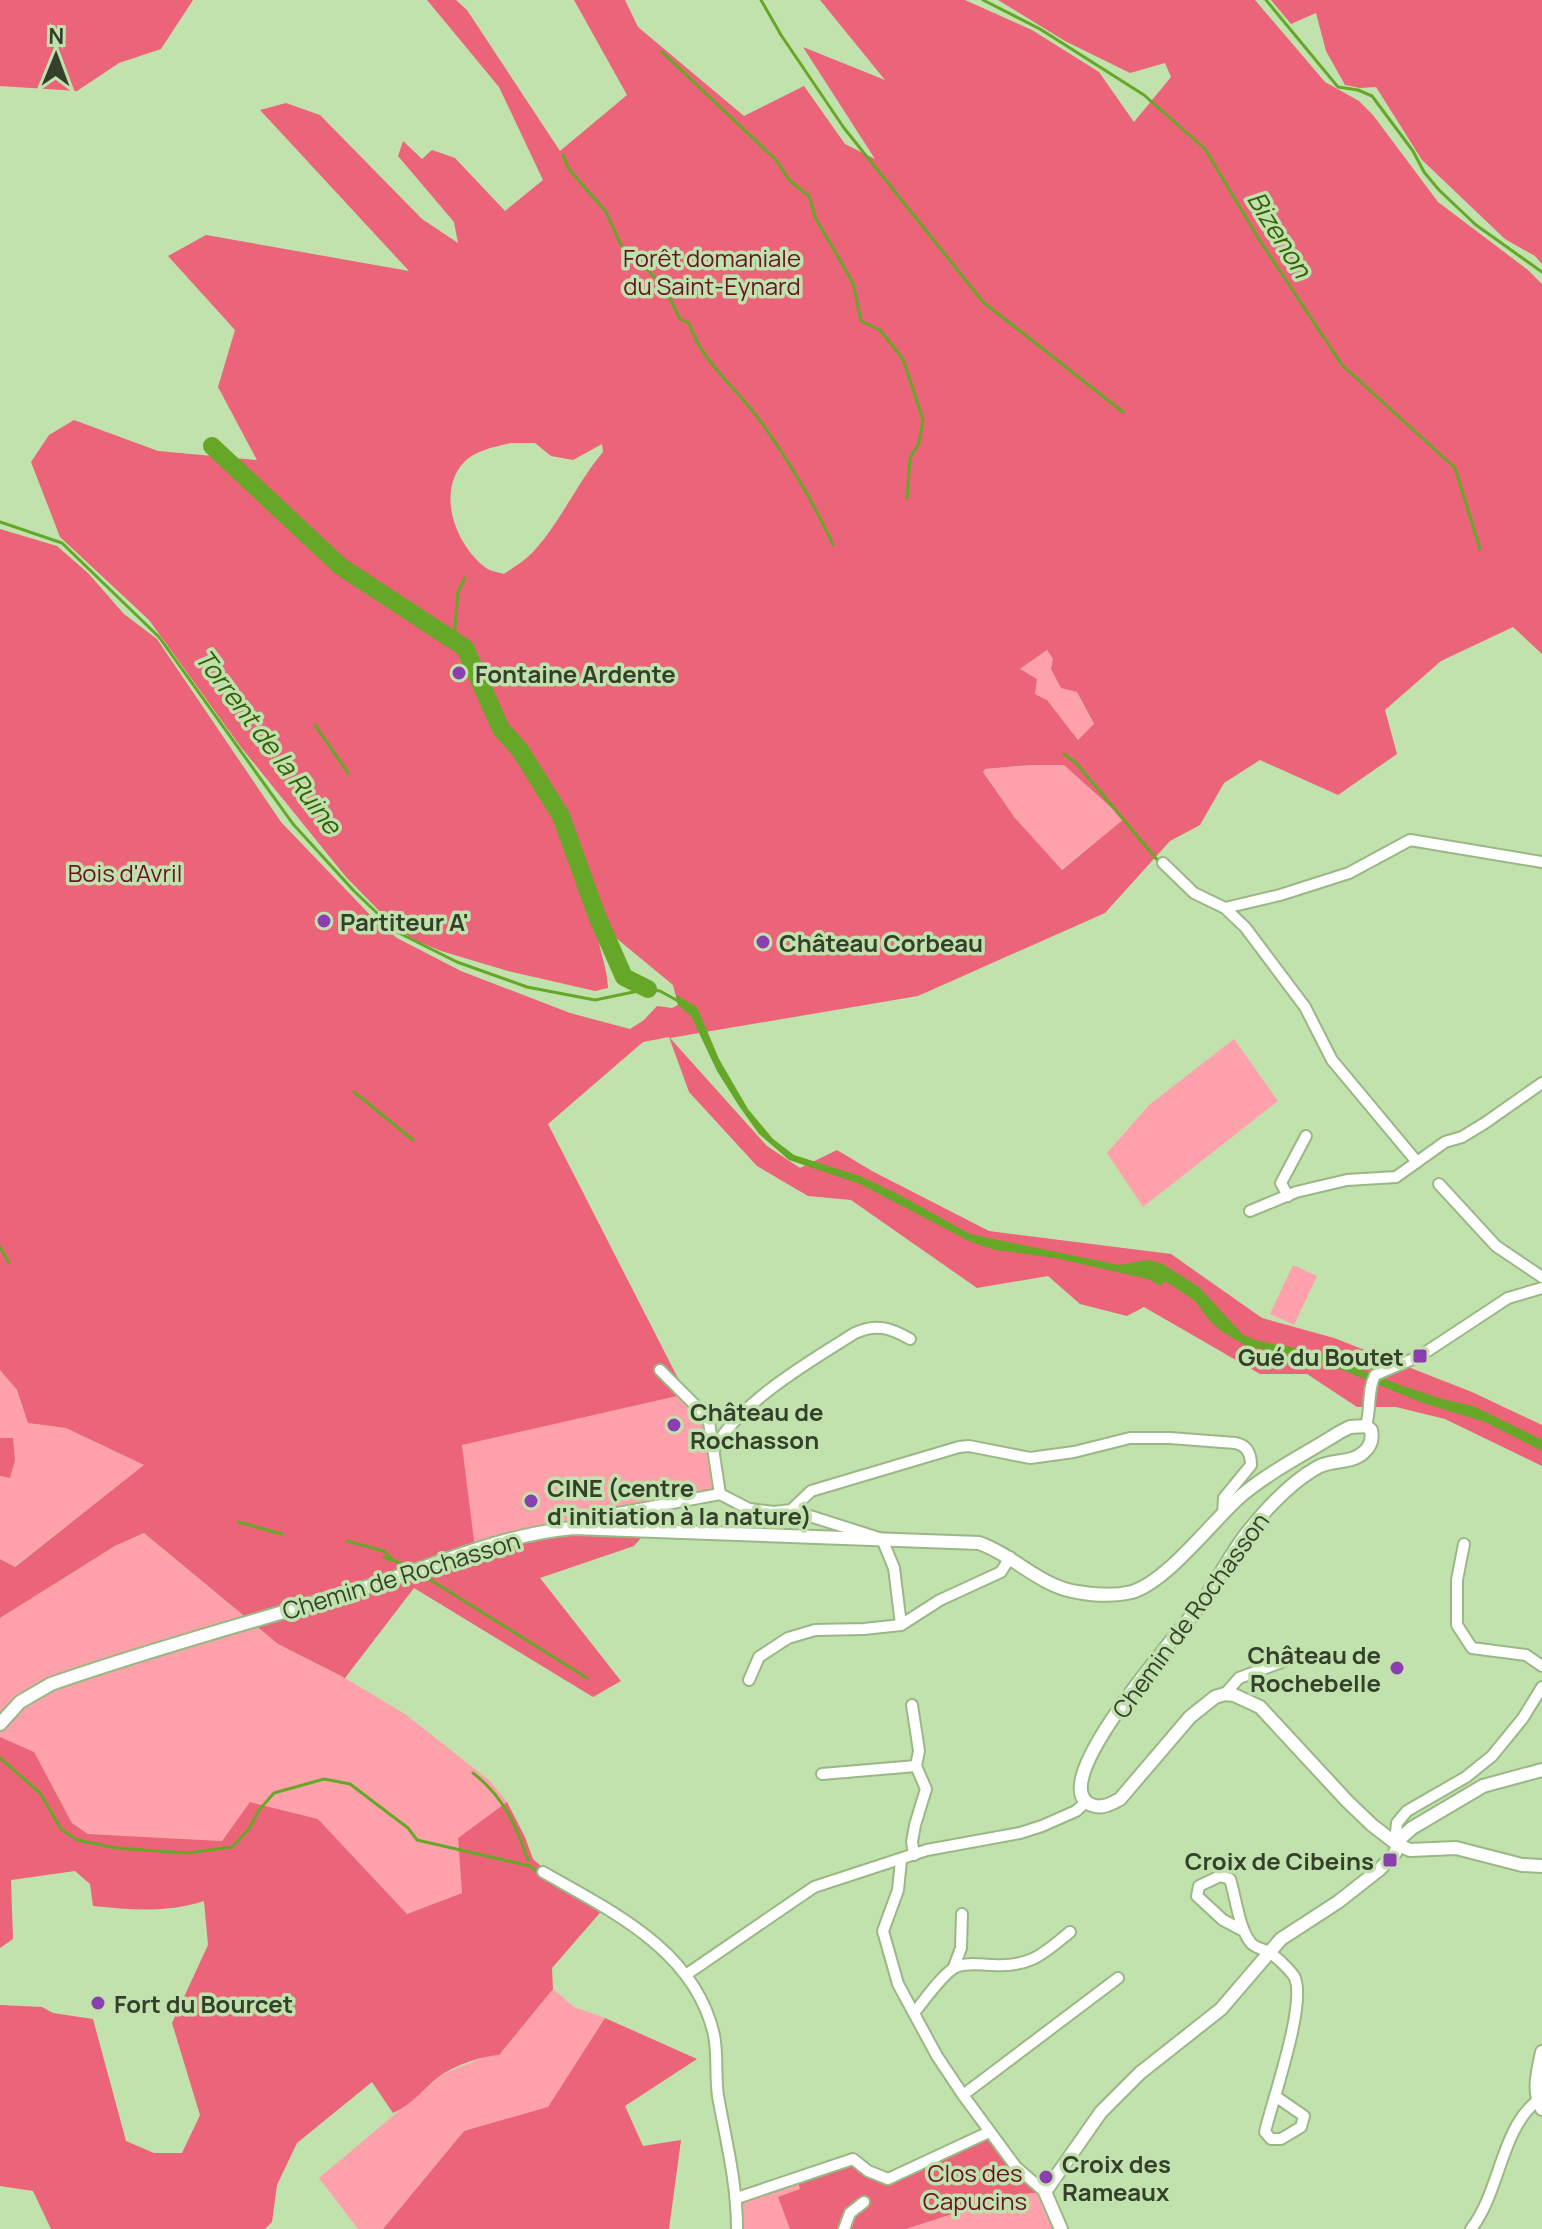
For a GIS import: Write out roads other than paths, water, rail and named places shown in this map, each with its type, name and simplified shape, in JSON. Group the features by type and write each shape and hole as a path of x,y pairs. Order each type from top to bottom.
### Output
{"street":[{"path":"1225,908 1280,895 1349,873 1410,840 1542,862"},
{"path":"1163,863 1194,893 1225,908 1245,927 1305,1007 1332,1060 1417,1162"},
{"path":"1250,1211 1288,1196 1347,1180 1396,1177 1445,1142 1462,1137 1542,1083"},
{"path":"1288,1196 1281,1183 1306,1136"},
{"path":"1439,1184 1496,1246 1541,1275"},
{"path":"1366,1426 1371,1381 1375,1375 1420,1356 1508,1298 1542,1288"},
{"path":"715,1448 725,1429 743,1412 855,1333 872,1326 910,1339"},
{"path":"660,1370 709,1422 720,1494"},
{"name":"Chemin de Rochasson","path":"0,1724 20,1702 35,1692 80,1674 366,1588 474,1549 517,1537 574,1528 979,1543 1010,1557 1046,1582 1075,1592 1101,1595 1132,1592 1153,1581 1271,1472 1350,1427 1366,1426 1371,1430 1372,1438 1366,1451 1359,1456 1319,1466 1270,1506 1246,1534 1200,1605 1145,1669 1078,1784 1086,1802"},
{"path":"791,1510 811,1491 959,1447 969,1446 1030,1458 1074,1452 1130,1438 1170,1438 1241,1444 1248,1451 1251,1465 1224,1498 1223,1514"},
{"path":"574,1528 597,1517 720,1494 749,1509 774,1512 791,1510 882,1539 894,1568 901,1625"},
{"path":"1464,1544 1457,1580 1457,1625 1472,1648 1526,1655 1542,1666"},
{"path":"749,1680 759,1657 788,1638 815,1630 901,1625 940,1600 1001,1572 1010,1557"},
{"path":"1225,1694 1239,1678 1300,1655"},
{"path":"1397,1844 1397,1823 1407,1811 1466,1777 1492,1756 1523,1718 1542,1687"},
{"path":"687,1974 806,1891 951,1844 1020,1833 1066,1816 1086,1802 1095,1807 1109,1805 1120,1799 1190,1717 1215,1697 1225,1694 1244,1697 1260,1707 1347,1801 1397,1844 1410,1850 1456,1848 1506,1862 1542,1866"},
{"path":"912,1705 919,1751 916,1766 926,1789 913,1833 914,1855"},
{"path":"822,1774 916,1766"},
{"path":"1045,2192 1101,2112 1140,2073 1221,2009 1281,1939 1338,1902 1380,1869 1390,1860 1401,1838 1412,1828 1483,1786 1542,1770"},
{"path":"901,1860 898,1890 883,1931 898,1984 937,2056 1016,2167 1045,2192 1061,2229"},
{"path":"543,1872 623,1918 687,1974 713,2034 717,2093 737,2198 737,2229"},
{"path":"1242,1930 1230,1879 1220,1876 1199,1886 1197,1896 1223,1920 1242,1930 1253,1946 1269,1952 1295,1978 1298,1996 1265,2132 1271,2139 1281,2139 1301,2127 1304,2116 1275,2096"},
{"path":"914,2013 954,1967 961,1948 962,1914"},
{"path":"954,1967 1026,1963 1038,1958 1070,1932"},
{"path":"963,2095 1118,1978"},
{"path":"1471,2229 1499,2174 1510,2137 1529,2107 1540,2105 1536,2086 1542,2052"},
{"path":"737,2198 853,2159 868,2171 888,2179 989,2132"},
{"path":"844,2229 850,2213 864,2202"}],"waterway":[{"path":"761,0 844,128 983,302 1123,412"},
{"name":"Bizenon","path":"983,0 1040,29 1144,95 1205,149 1260,241 1342,365 1455,468 1480,549"},
{"path":"1266,0 1338,87 1372,96 1439,190 1476,225 1542,272"},
{"path":"662,52 776,160 790,181 809,196 815,217 853,283 861,321 880,330 903,359 923,420 919,443 910,458 907,498"},
{"name":"Bizenon","path":"563,155 568,168 606,212 621,245 663,285 680,319 689,323 711,363 771,437 809,497 833,545"},
{"name":"Torrent de la Ruine","path":"212,446 340,566 465,648 501,729 520,750 561,816 597,916 624,977 648,989"},
{"name":"Torrent de la Ruine","path":"0,522 62,543 159,637 293,824 354,891 397,932 457,962 527,987 595,1000 648,989 660,991 680,1002"},
{"path":"454,640 458,592 465,578"},
{"path":"315,725 348,773"},
{"path":"1064,754 1076,763 1159,862"},
{"path":"354,1092 413,1140"},
{"path":"0,1247 9,1263"},
{"path":"238,1522 282,1534"},
{"path":"347,1541 384,1551 394,1561"},
{"path":"384,1557 413,1568"},
{"path":"421,1574 587,1678"},
{"path":"0,1758 40,1793 61,1829 77,1840 116,1848 187,1853 232,1847 274,1793 324,1779 350,1784 408,1828 417,1840 530,1866 538,1872"},
{"path":"473,1773 493,1791 507,1812 528,1860"}],"place":[{"name":"Fontaine Ardente","path":"459,673"},
{"name":"Partiteur A'","path":"324,921"},
{"name":"Château Corbeau","path":"763,942"},
{"name":"Gué du Boutet","path":"1420,1356"},
{"name":"Château de Rochasson","path":"674,1425"},
{"name":"CINE (centre d'initiation à la nature)","path":"531,1501"},
{"name":"Château de Rochebelle","path":"1397,1668"},
{"name":"Croix de Cibeins","path":"1390,1860"},
{"name":"Fort du Bourcet","path":"98,2003"},
{"name":"Croix des Rameaux","path":"1046,2177"}],"park label":[{"name":"Forêt domaniale du Saint-Eynard","path":"712,271"},
{"name":"Bois d'Avril","path":"125,872"},
{"name":"Clos des Capucins","path":"975,2186"}]}
